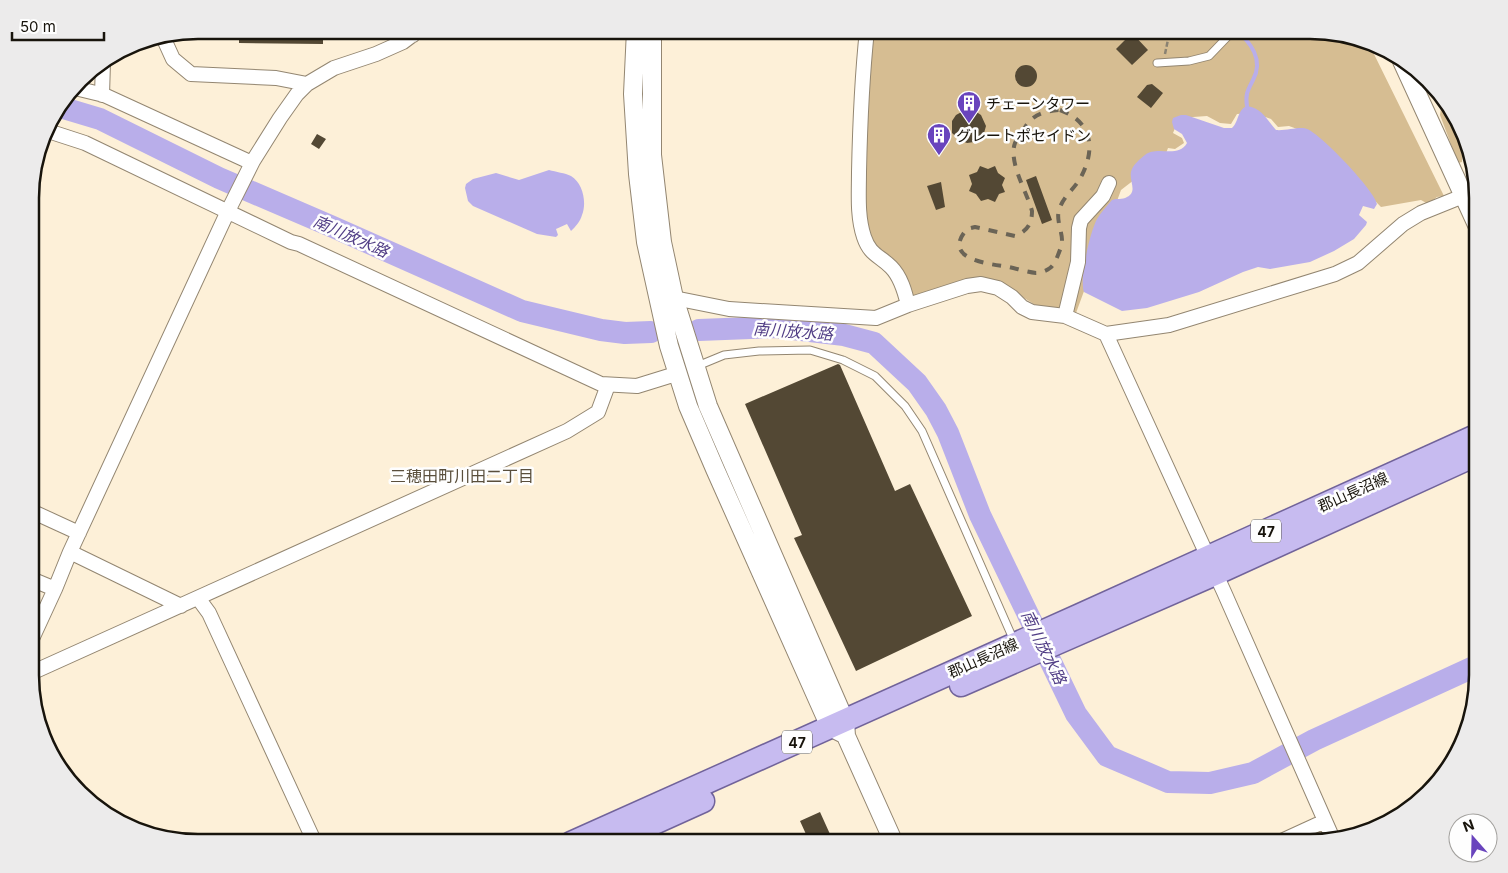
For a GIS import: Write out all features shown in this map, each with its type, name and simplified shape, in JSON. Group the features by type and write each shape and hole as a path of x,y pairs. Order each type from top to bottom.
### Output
{"main road":[{"name":"郡山長沼線","path":"1211,566 1469,439"},
{"name":"郡山長沼線","path":"591,834 841,728 1022,646 1057,633 1469,458"},
{"name":"郡山長沼線","path":"628,834 841,728"}],"street":[{"path":"39,624 56,589 70,552 230,208 250,166 280,118 297,94 307,84 334,68 376,54 406,39"},
{"path":"636,39 633,94 638,174 646,242 671,308 688,346 686,370 688,406 711,460 841,728 890,834"},
{"path":"652,39 652,155 671,308 669,346 686,370"},
{"path":"866,39 861,107 859,213 863,234 871,252 891,267 904,290 908,305"},
{"path":"166,42 173,59 191,74 276,78 307,84"},
{"path":"102,95 103,71"},
{"path":"1408,73 1469,190"},
{"path":"81,90 102,95 250,166"},
{"path":"53,133 85,143 230,208 291,242 299,244 600,384 636,386 686,370"},
{"path":"1065,316 1078,262 1081,220 1103,196 1109,183"},
{"path":"671,308 729,309 876,318 908,305 967,286 981,284 998,288 1012,297 1022,307 1032,312 1065,316 1106,334 1169,325 1335,274 1358,262 1403,224 1421,213 1469,192"},
{"path":"1106,334 1330,833"},
{"path":"39,669 567,431 598,412 608,385"},
{"path":"39,515 79,533"},
{"path":"70,552 181,606"},
{"path":"39,582 56,589"},
{"path":"198,598 210,613 310,834"},
{"path":"1297,834 1325,821"}],"lane":[{"path":"1160,63 1189,61 1209,56 1225,39"},
{"path":"686,370 724,355 759,351 810,350 843,360 875,376 905,406 922,431 1022,646"}],"path":[{"path":"1160,63 1167,39"}],"shaded area":[{"path":"870,39 1310,39 1331,40 1351,44 1373,52 1444,196 1437,197 1428,204 1421,200 1381,207 1308,133 1289,126 1278,127 1271,119 1254,113 1237,114 1231,124 1220,123 1207,116 1179,118 1173,133 1182,138 1184,143 1175,149 1168,148 1165,156 1121,190 1076,313 1042,309 1008,288 914,298 873,248 861,209"},
{"path":"1247,106 1260,112 1276,130 1304,128 1314,133 1358,176 1377,204 1374,209 1363,206 1359,215 1367,222 1354,239 1310,262 1270,269 1258,267 1199,292 1147,308 1122,311 1084,292 1083,277 1086,256 1091,234 1099,216 1112,200 1125,198 1132,192 1132,169 1143,157 1155,151 1178,150 1187,143 1182,134 1174,129 1173,118 1186,115 1224,128 1232,128 1241,110"},
{"path":"1441,108 1457,137 1462,151 1462,162 1458,163 1440,115"},
{"path":"549,170 569,175 575,179 581,188 584,199 583,210 578,224 571,231 567,224 556,229 558,235 556,237 537,234 473,206 468,201 465,188 466,184 473,179 496,173 519,180"}],"building":[{"path":"239,39 323,39 323,44 239,43"},
{"path":"1126,39 1138,39 1148,50 1132,65 1116,49"},
{"path":"1026,65 1034,68 1037,76 1034,84 1026,87 1018,84 1015,76 1018,68"},
{"path":"1152,84 1163,93 1151,108 1137,97 1147,85"},
{"name":"チェーンタワー","path":"967,109 972,109 981,115 986,126 980,138 974,142 967,143 952,133 952,121 956,115"},
{"path":"317,134 326,139 319,149 311,144"},
{"path":"980,166 988,169 995,166 998,173 1005,178 1002,185 1005,192 999,194 995,202 988,199 981,201 976,194 969,191 972,184 969,175 977,172"},
{"path":"1036,176 1052,220 1042,224 1026,180"},
{"path":"941,182 945,207 936,210 927,186"},
{"path":"838,364 895,491 910,484 972,616 856,671 794,538 802,535 745,404"},
{"path":"820,812 830,834 806,834 800,821"}],"waterway":[{"path":"1245,39 1254,52 1257,65 1256,73 1247,92 1247,106"},
{"name":"南川放水路","path":"66,109 100,119 219,178 522,311 601,330 625,333 651,332"},
{"name":"南川放水路","path":"699,330 776,327 844,335 874,343 917,383 936,410 948,433 980,515 1076,714 1107,756 1168,782 1210,783 1253,773 1314,740 1469,669"}],"railway":[{"path":"1060,110 1070,115 1084,128 1088,136 1089,155 1082,175 1063,200 1059,210 1058,218 1062,242 1054,264 1047,270 1036,273 981,262 964,254 960,248 960,239 967,229 975,227 1015,236 1023,232 1028,226 1032,211 1016,168 1014,159 1015,143 1027,124 1034,117 1048,111 1060,110"}],"place":[{"name":"チェーンタワー","path":"969,124"},
{"name":"グレートポセイドン","path":"939,156"}],"district":[{"name":"三穂田町川田二丁目","path":"462,476"}]}
